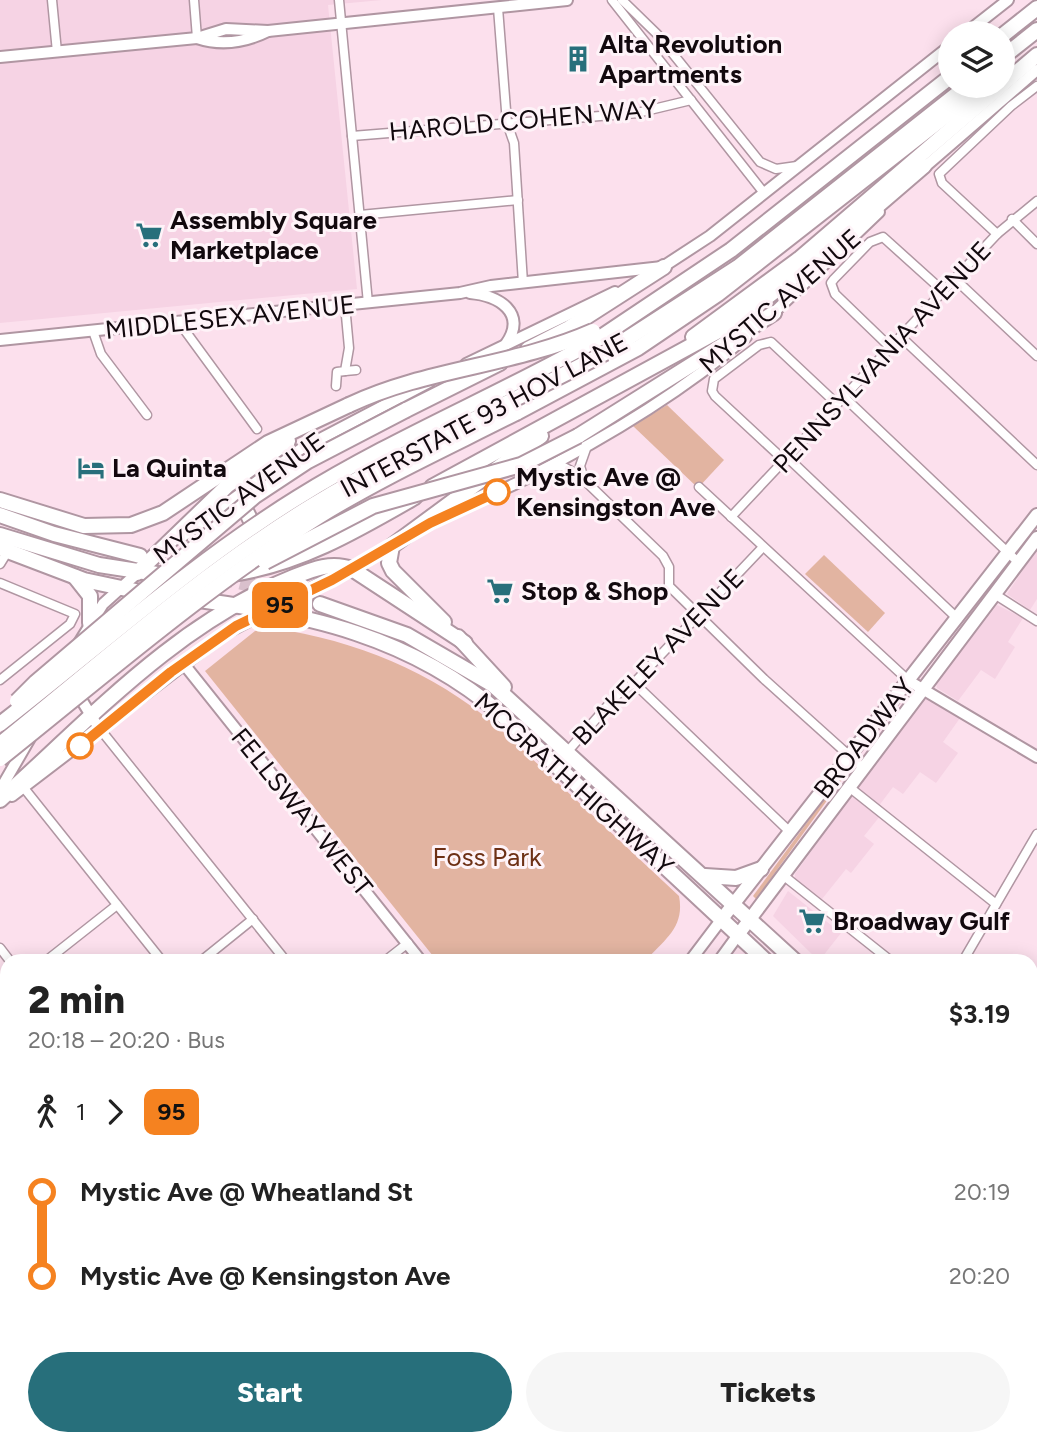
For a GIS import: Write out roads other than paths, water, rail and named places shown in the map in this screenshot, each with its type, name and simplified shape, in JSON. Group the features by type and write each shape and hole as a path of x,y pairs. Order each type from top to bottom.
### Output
{"highway":[{"path":"1015,25 1037,8"},
{"path":"1015,47 1037,30"},
{"path":"1015,61 1037,44"},
{"path":"1015,74 1037,55"},
{"path":"0,722 188,574 268,516 383,449 650,306 731,250 938,86"},
{"name":"INTERSTATE 93 HOV LANE","path":"0,744 230,561 285,523 369,473 608,358 738,267 952,98"},
{"path":"0,759 265,552 348,499 608,358 744,276 969,98"},
{"path":"638,376 774,280 987,98"},
{"path":"0,535 91,563 136,573 222,576 293,560 352,533 463,469 712,336 753,309 924,166"},
{"path":"0,722 36,681 255,496 317,456 561,332 664,267"},
{"path":"212,591 360,512 403,496 521,465 584,440 775,313"},
{"path":"0,500 84,526 131,526 163,513 268,443 349,405 408,381 530,355 595,335"},
{"path":"136,573 241,475 297,435 349,405"},
{"path":"520,707 465,643 393,571 389,562 392,546 582,406"},
{"path":"246,487 245,509 257,535 277,556 293,560"},
{"path":"0,515 54,534 139,556"},
{"name":"MCGRATH HIGHWAY","path":"4,550 117,589 268,610 344,627 433,666 495,709 756,954"},
{"path":"0,800 174,645 234,605 320,567 337,565 352,569 465,643"},
{"path":"74,576 90,596 90,623"},
{"name":"MCGRATH HIGHWAY","path":"320,604 375,621 429,646 482,678 520,707 788,954"},
{"path":"704,876 736,878 761,869"}],"main road":[{"path":"522,6 533,0"},
{"path":"0,57 197,38 226,29 268,31 567,0"},
{"path":"981,21 1008,0"},
{"name":"MYSTIC AVENUE","path":"0,790 90,623 117,589 136,573 246,487 323,436 664,267 764,193 938,56"},
{"name":"MYSTIC AVENUE","path":"775,313 839,253 924,166 1037,70"},
{"name":"MIDDLESEX AVENUE","path":"0,340 460,293 664,267"},
{"name":"MIDDLESEX AVENUE","path":"460,293 489,296 505,303 514,326 506,345"},
{"path":"0,805 183,663 236,626 332,580 446,515 545,468 584,440"},
{"name":"BROADWAY","path":"695,954 1037,515"},
{"name":"BROADWAY","path":"724,954 1037,538"},
{"path":"73,654 74,687 100,729"},
{"name":"FELLSWAY WEST","path":"183,663 416,954"},
{"path":"909,681 1037,757"}],"street":[{"path":"52,0 57,52"},
{"path":"194,0 197,38"},
{"path":"340,0 368,303"},
{"path":"612,0 764,193"},
{"path":"622,0 657,34 760,162 776,169 800,165"},
{"path":"498,8 507,123 514,143 523,283"},
{"path":"997,234 942,183 939,174 1011,106 1037,86"},
{"name":"HAROLD COHEN WAY","path":"352,136 637,113 684,104 691,100"},
{"path":"360,215 518,200"},
{"name":"PENNSYLVANIA AVENUE","path":"731,517 997,234 1037,201"},
{"path":"1012,219 1037,243"},
{"path":"891,348 832,289 834,279 870,242 883,237 944,292"},
{"path":"956,280 1037,356"},
{"path":"345,305 349,348 345,371"},
{"path":"178,321 257,429"},
{"path":"93,331 101,354 147,415"},
{"path":"901,337 1037,465"},
{"path":"837,404 771,342 759,345 714,379 712,391 958,619"},
{"path":"336,386 337,372 356,370"},
{"path":"844,397 1019,563"},
{"path":"584,440 580,466 585,482"},
{"path":"545,468 562,466 585,482 668,561 670,586 699,616 863,768"},
{"path":"699,487 909,681"},
{"name":"BLAKELEY AVENUE","path":"564,772 568,751 618,694 634,683 763,547"},
{"path":"0,564 4,550"},
{"path":"0,583 75,614 70,624 0,680"},
{"path":"996,595 1037,621"},
{"path":"634,683 790,832"},
{"path":"100,729 280,954"},
{"path":"849,787 996,904"},
{"path":"24,788 156,954"},
{"path":"968,954 1037,834"},
{"path":"784,876 882,954"},
{"path":"55,954 117,905"},
{"path":"210,954 253,919"},
{"path":"394,954 408,943"}],"tunnel":[{"path":"220,577 320,604"}],"place":[{"name":"Alta Revolution Apartments","path":"578,59"},
{"name":"Assembly Square Marketplace","path":"149,235"},
{"name":"La Quinta","path":"91,468"},
{"name":"Mystic Ave @ Kensingston Ave","path":"497,492"},
{"name":"Stop & Shop","path":"500,591"},
{"name":"Broadway Gulf","path":"812,921"}],"park label":[{"name":"Foss Park","path":"487,857"}]}
